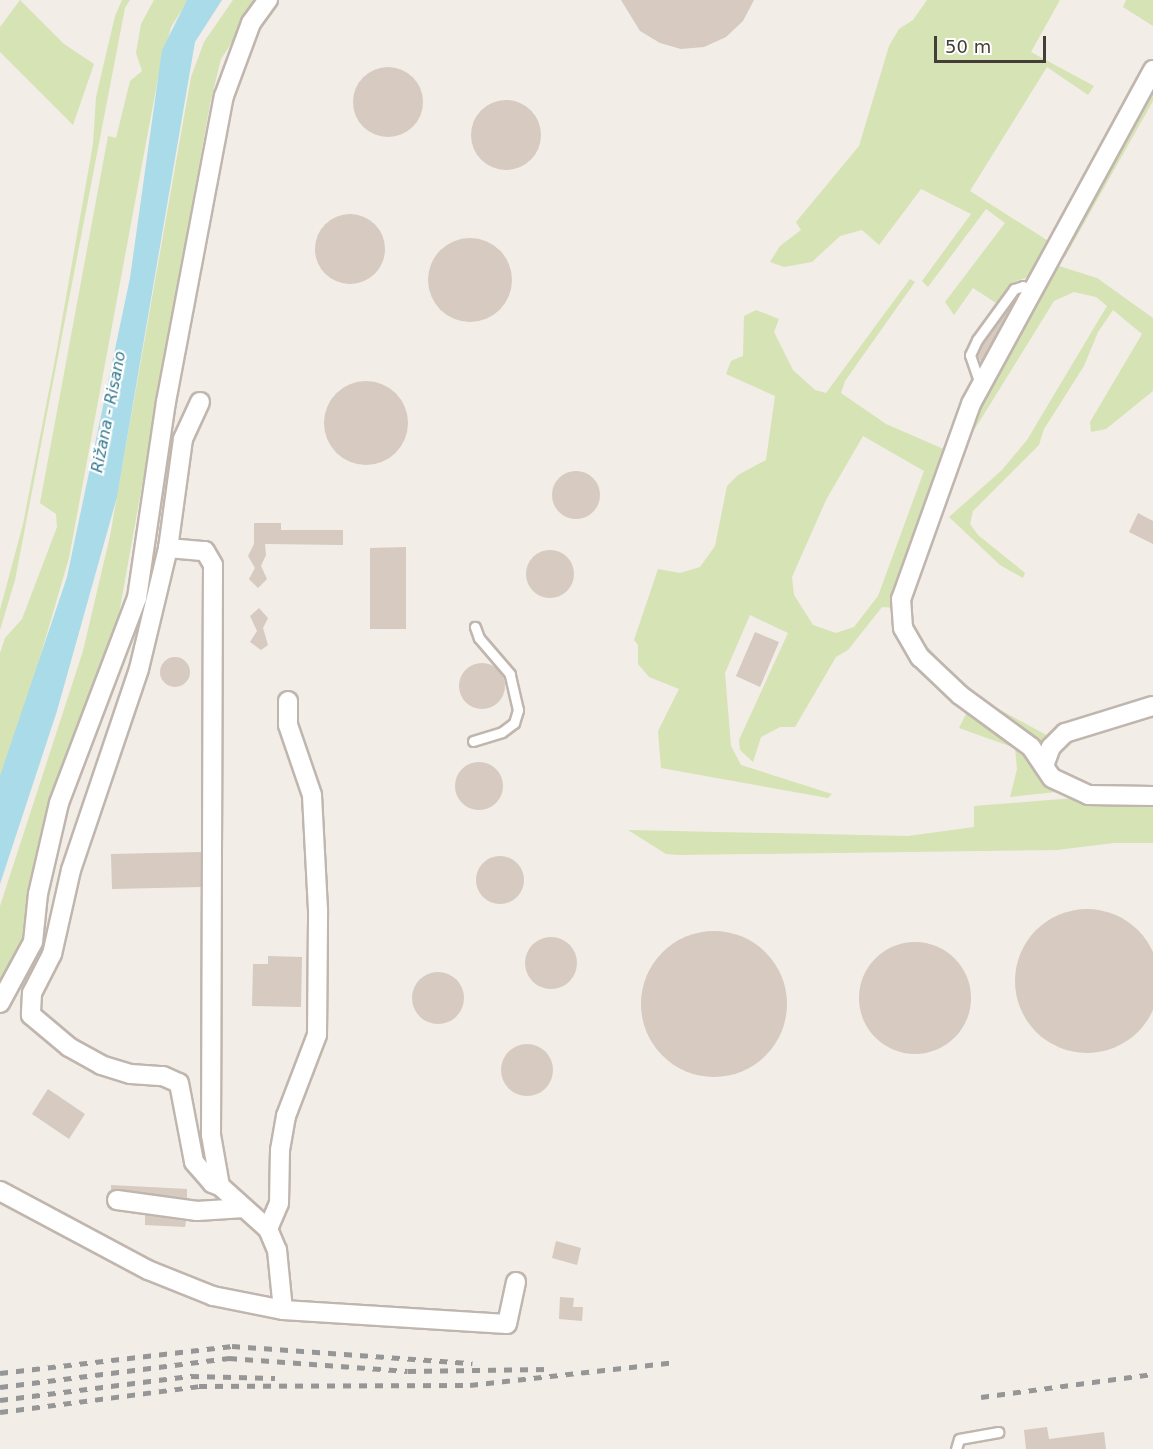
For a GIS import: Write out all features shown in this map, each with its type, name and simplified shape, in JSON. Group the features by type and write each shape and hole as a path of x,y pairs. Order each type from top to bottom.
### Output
{"street":[{"path":"0,1003 33,942 38,894 59,803 137,598 166,402 224,96 250,23 268,0"},
{"path":"1153,70 981,388 958,435 937,505 906,580 901,598 903,628 915,650 936,674 1031,747 1052,778 1074,791 1153,796"},
{"path":"200,402 189,423 179,456 168,548 140,669 71,870 52,954 32,993 31,1015 69,1047 101,1065 131,1074 163,1076 179,1083 194,1162 228,1203 268,1228 277,1250 283,1310"},
{"path":"168,548 205,551 213,565 211,1135 228,1203"},
{"path":"268,1228 279,1203 280,1150 286,1116 316,1035 318,910 312,795 288,725 288,701"},
{"path":"1044,766 1052,747 1065,733 1153,706"},
{"path":"0,1191 148,1270 213,1296 283,1310 507,1324 516,1282"},
{"path":"117,1200 228,1203"}],"lane":[{"path":"981,388 970,355 977,340 1014,289 1023,286 1034,291"},
{"path":"473,741 502,732 514,723 518,710 510,674 479,638 475,627"},
{"path":"956,1449 958,1439 998,1432"}],"green space":[{"path":"20,0 64,44 94,64 73,125 0,52 0,27"},
{"path":"122,0 130,0 125,8 15,580 0,630 0,610 23,524 56,354 93,144 96,97 115,16"},
{"path":"154,0 188,0 171,27 158,78 69,558 0,794 0,653 5,638 22,619 57,527 56,514 40,503 108,136 116,138 130,81 142,71 136,53 141,24"},
{"path":"233,0 260,0 221,59 210,104 119,614 29,940 0,993 0,906 83,651 110,536 191,77 204,42"},
{"path":"927,0 1060,0 1031,52 1094,86 1088,95 1047,67 970,191 1053,244 1029,277 1016,281 996,303 973,288 954,315 945,302 1005,223 986,209 928,287 922,281 971,214 921,189 879,245 862,230 840,236 812,262 784,267 770,262 780,246 801,230 796,222 859,146 889,46 899,29 913,20"},
{"path":"1126,0 1153,0 1153,26 1123,7"},
{"path":"1153,78 1153,101 1065,257 1058,254"},
{"path":"1056,265 1097,278 1153,318 1153,391 1106,429 1091,432 1090,422 1142,334 1113,310 1098,332 1084,366 1044,429 1039,445 973,511 970,524 978,535 1025,573 1023,578 1000,565 949,517 1002,470 1027,440 1107,306 1096,297 1074,292 1054,301 963,448 966,425"},
{"path":"910,279 915,282 845,381 841,393 886,424 946,450 897,608 882,607 848,650 836,657 795,727 780,727 761,737 753,762 740,750 739,740 788,633 750,615 725,673 731,746 741,765 832,794 828,798 661,768 658,731 679,689 649,677 638,664 638,645 634,640 658,569 680,573 700,567 715,546 727,486 738,475 766,460 775,396 726,374 731,361 743,356 744,316 756,310 779,319 774,332 793,370 815,390 826,393","holes":["863,436 924,471 878,596 854,627 836,633 813,625 794,595 792,577 826,500"]},
{"path":"910,633 919,637 957,680 991,705 1052,738 1044,755 951,683"},
{"path":"968,710 1023,746 1056,792 1010,797 1017,769 1015,748 959,728"},
{"path":"1074,798 1153,801 1153,843 1114,843 1057,850 678,855 666,854 628,830 908,836 974,827 974,806"}],"water":[{"name":"Rižana - Risano","path":"187,0 222,0 195,42 117,497 57,711 0,884 0,776 67,577 130,278 162,50"}],"building":[{"path":"621,0 754,0 743,21 726,37 704,47 681,49 660,43 640,31"},
{"path":"388,67 401,70 413,77 420,89 423,102 420,115 413,127 401,134 388,137 375,134 363,127 356,115 353,102 356,89 363,77 375,70"},
{"path":"506,100 519,103 531,110 538,122 541,135 538,148 531,160 519,167 506,170 493,167 481,160 474,148 471,135 474,122 481,110 493,103"},
{"path":"350,214 363,217 375,224 382,236 385,249 382,262 375,274 363,281 350,284 337,281 325,274 318,262 315,249 318,236 325,224 337,217"},
{"path":"470,238 486,241 500,250 509,264 512,280 509,296 500,310 486,319 470,322 454,319 440,310 431,296 428,280 431,264 440,250 454,241"},
{"path":"1014,300 981,362 977,355 983,343"},
{"path":"366,381 382,384 396,393 405,407 408,423 405,439 396,453 382,462 366,465 350,462 336,453 327,439 324,423 327,407 336,393 350,384"},
{"path":"576,471 593,478 600,495 593,512 576,519 559,512 552,495 559,478"},
{"path":"1138,513 1153,521 1153,544 1129,532"},
{"path":"254,523 281,523 281,530 343,530 343,545 265,544 266,555 261,566 267,579 258,588 249,579 255,568 248,556 254,544"},
{"path":"406,547 406,629 370,629 370,548"},
{"path":"550,550 567,557 574,574 567,591 550,598 533,591 526,574 533,557"},
{"path":"259,608 268,618 263,628 268,645 261,650 250,642 257,631 250,616"},
{"path":"755,632 779,642 760,687 736,676"},
{"path":"175,657 186,661 190,672 186,683 175,687 164,683 160,672 164,661"},
{"path":"487,663 499,669 504,677 504,695 499,703 491,708 477,709 469,706 462,699 459,681 462,673 469,666"},
{"path":"479,762 496,769 503,786 496,803 479,810 462,803 455,786 462,769"},
{"path":"201,852 201,887 112,889 111,854"},
{"path":"500,856 517,863 524,880 517,897 500,904 483,897 476,880 483,863"},
{"path":"1087,909 1101,910 1115,915 1138,930 1153,953 1158,967 1158,995 1153,1009 1138,1032 1115,1047 1101,1052 1087,1053 1073,1052 1059,1047 1036,1032 1021,1009 1016,995 1015,981 1016,967 1021,953 1036,930 1059,915 1073,910"},
{"path":"714,931 742,937 765,953 781,976 787,1004 781,1032 765,1055 742,1071 714,1077 686,1071 663,1055 647,1032 641,1004 647,976 663,953 686,937"},
{"path":"551,937 561,939 569,945 575,953 577,963 575,973 569,981 561,987 551,989 541,987 533,981 527,973 525,963 527,953 533,945 541,939"},
{"path":"915,942 936,946 955,958 967,977 971,998 967,1019 955,1038 936,1050 915,1054 894,1050 875,1038 863,1019 859,998 863,977 875,958 894,946"},
{"path":"268,956 302,957 301,1007 252,1006 253,964 268,964"},
{"path":"438,972 448,974 456,980 462,988 464,998 462,1008 456,1016 448,1022 438,1024 428,1022 420,1016 414,1008 412,998 414,988 420,980 428,974"},
{"path":"527,1044 537,1046 545,1052 551,1060 553,1070 551,1080 545,1088 537,1094 527,1096 517,1094 509,1088 503,1080 501,1070 503,1060 509,1052 517,1046"},
{"path":"48,1089 85,1114 69,1139 32,1114"},
{"path":"111,1185 187,1189 187,1198 111,1191"},
{"path":"145,1215 186,1221 185,1227 145,1225"},
{"path":"556,1241 581,1248 577,1265 552,1258"},
{"path":"560,1297 574,1298 573,1307 583,1307 582,1321 559,1319"},
{"path":"1047,1427 1049,1439 1104,1432 1106,1449 1026,1449 1024,1430"}],"railway":[{"path":"0,1373 232,1346 472,1363"},
{"path":"0,1387 229,1358 408,1371 550,1369"},
{"path":"0,1412 199,1386 470,1385 674,1362"},
{"path":"981,1397 1153,1374"},
{"path":"0,1400 191,1376 275,1378"}]}
